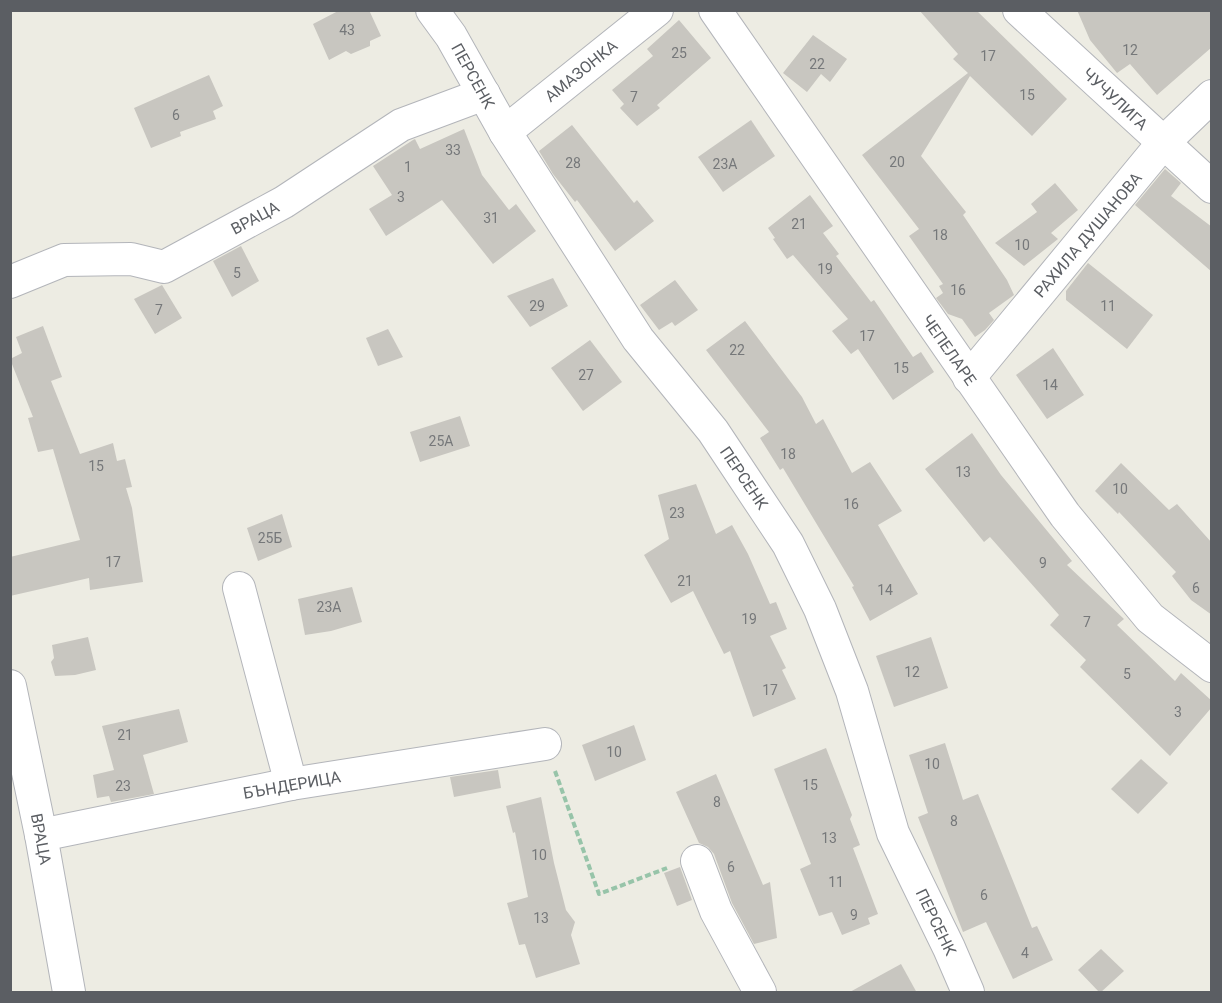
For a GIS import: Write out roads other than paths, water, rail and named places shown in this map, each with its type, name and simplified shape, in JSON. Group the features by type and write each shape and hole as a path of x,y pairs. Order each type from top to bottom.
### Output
{"street":[{"name":"ПЕРСЕНК","path":"432,10 451,36 505,132 638,339 713,431 788,544 820,609 852,691 892,833 949,948 968,993"},
{"name":"АМАЗОНКА","path":"505,132 657,10"},
{"name":"ЧЕПЕЛАРЕ","path":"715,10 1065,515 1150,618 1212,666"},
{"name":"ЧУЧУЛИГА","path":"1019,10 1212,187"},
{"name":"ВРАЦА","path":"10,282 64,260 131,259 164,267 284,202 401,125 484,94"},
{"name":"РАХИЛА ДУШАНОВА","path":"969,378 1163,144 1212,96"},
{"path":"239,588 291,784"},
{"name":"ВРАЦА","path":"10,686 41,835 69,993"},
{"name":"БЪНДЕРИЦА","path":"41,835 291,784 545,744"},
{"path":"697,861 751,990"}]}
